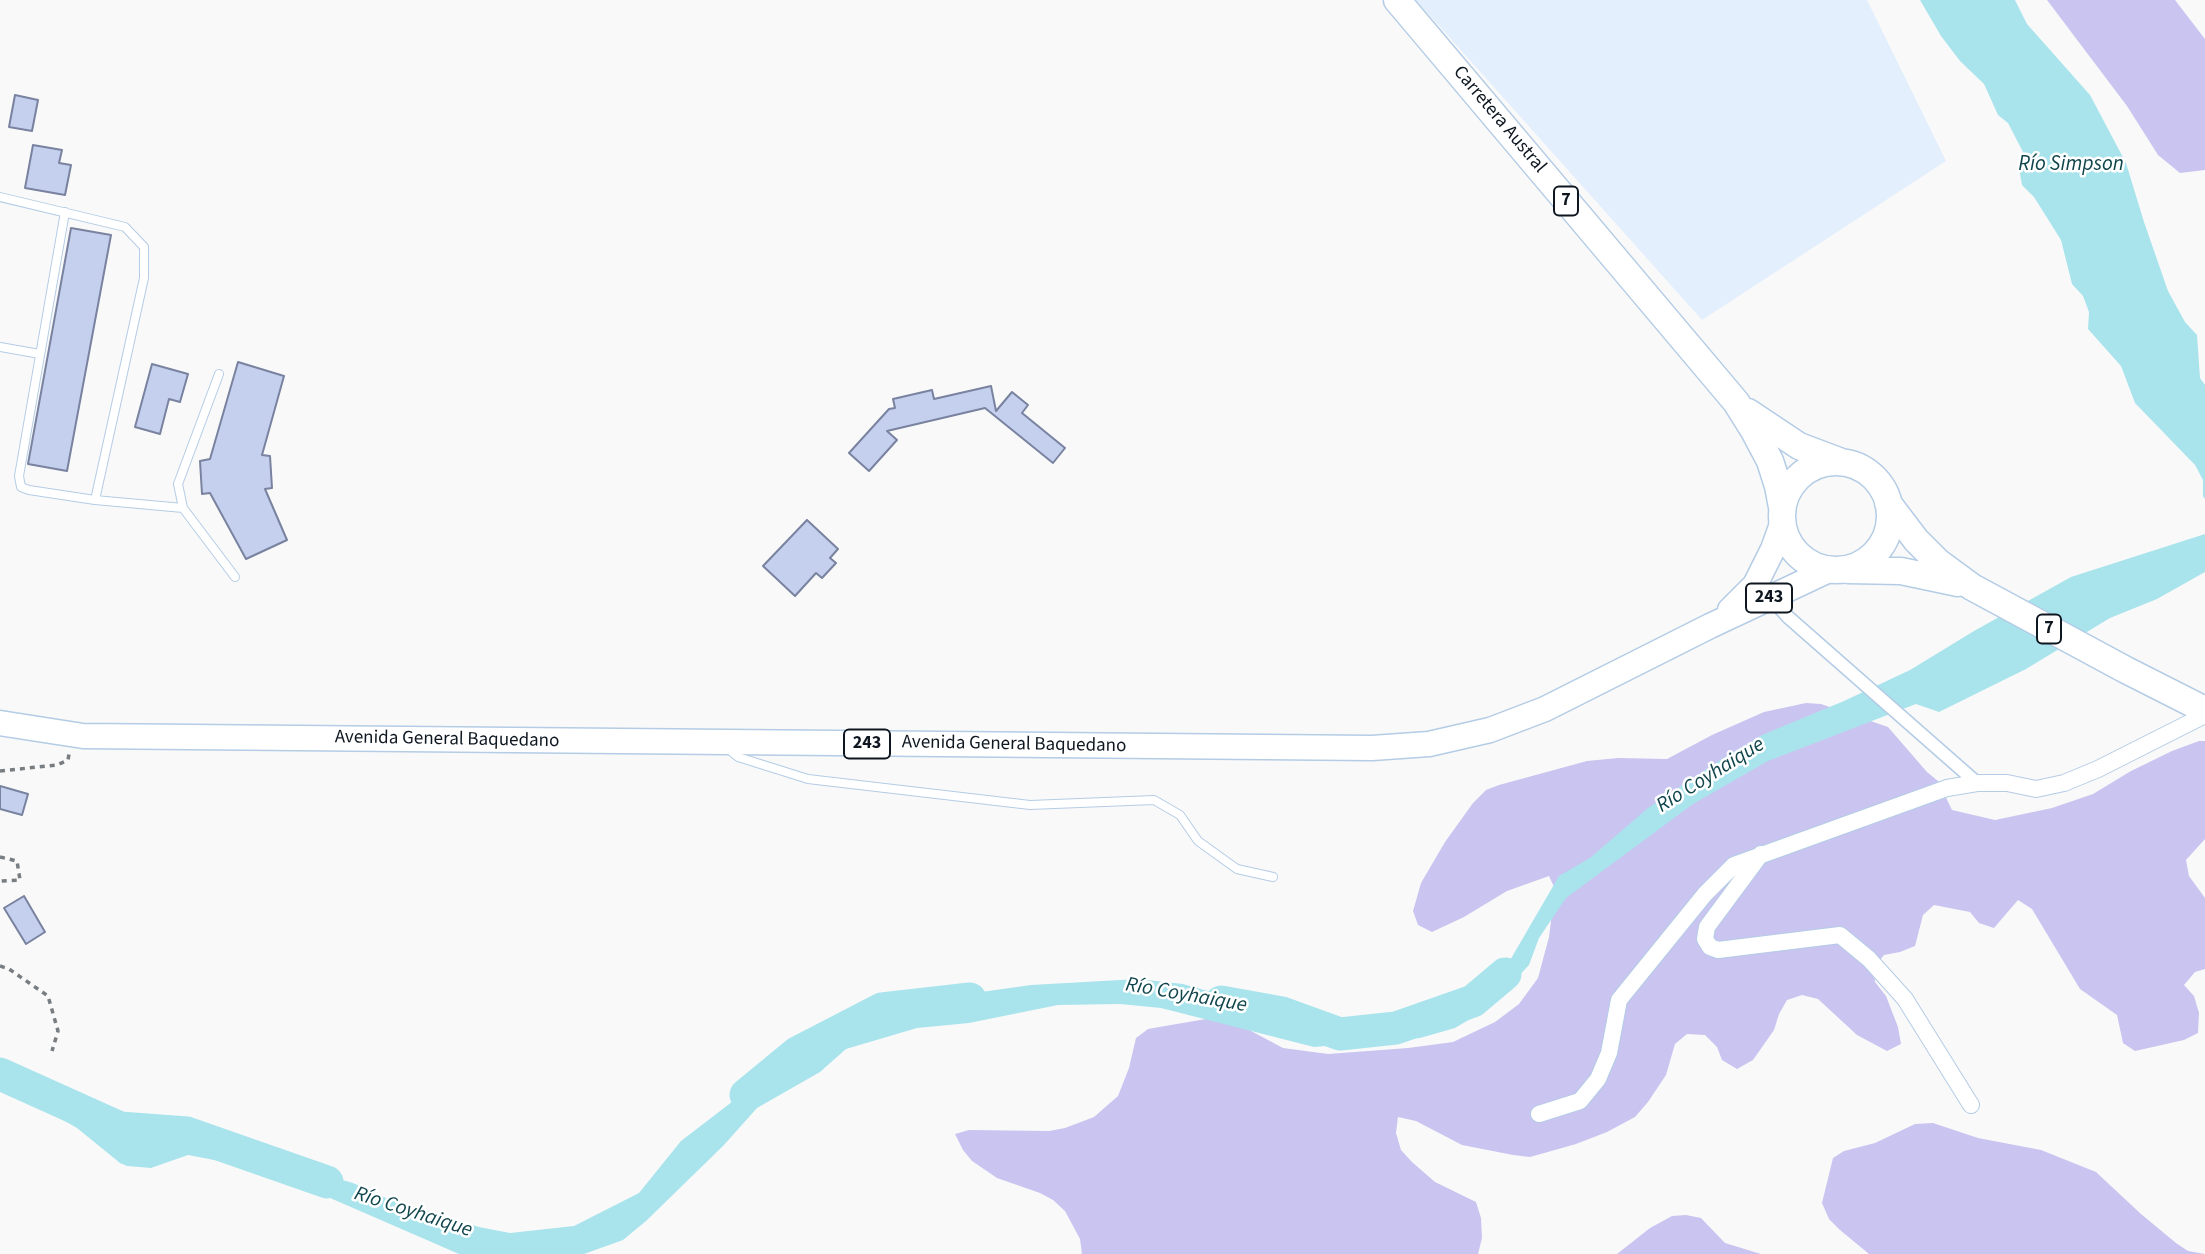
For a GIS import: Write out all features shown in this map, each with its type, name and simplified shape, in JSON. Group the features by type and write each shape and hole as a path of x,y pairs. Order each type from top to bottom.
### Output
{"highway":[{"name":"Carretera Austral","path":"1397,0 1736,402 1770,461 1778,486 1782,515"},
{"name":"Carretera Austral","path":"1736,402 1766,426 1799,446 1841,462"},
{"name":"7","path":"1841,462 1866,471 1876,480 1899,521 1916,540 1938,562 1972,587 2205,712"},
{"path":"1782,515 1793,482 1803,473 1815,466 1841,462"},
{"path":"1837,570 1869,559 1878,550 1888,528 1888,503"},
{"name":"7","path":"1782,515 1784,535 1797,555 1817,568 1901,571 1942,578 1972,587"}],"main road":[{"name":"Avenida General Baquedano","path":"1710,626 1741,601 1755,585 1773,549 1782,515"},
{"name":"Avenida General Baquedano","path":"0,723 97,737 1372,748 1429,744 1490,730 1545,709 1770,597 1837,570"}],"street":[{"path":"1770,597 1788,617 1977,783"},
{"path":"1539,1114 1580,1101 1598,1079 1609,1053 1619,1000 1705,894 1734,865 1947,788 1977,783 2007,783 2036,789 2064,783 2098,769 2205,712"},
{"path":"1762,854 1707,927 1705,939 1710,947 1718,950 1840,935 1869,959 1905,999 1970,1105"}],"lane":[{"path":"0,197 125,227 144,247 144,278 94,500"},
{"path":"65,212 19,476 21,487 94,500 183,508"},
{"path":"0,347 40,354"},
{"path":"219,374 178,484 183,508 235,577"},
{"path":"719,742 738,757 808,779 1030,805 1154,800 1180,815 1198,841 1237,869 1273,877"}],"path":[{"path":"0,771 57,765 68,760 72,734"},
{"path":"0,857 17,861 20,880 0,881"},
{"path":"0,966 9,969 48,996 58,1031 52,1051"}],"shaded area":[{"path":"1416,0 1867,0 1946,161 1702,320"},
{"path":"2047,0 2175,0 2205,39 2205,170 2180,173 2158,155 2127,106"},
{"path":"1806,703 1821,704 1888,727 1938,781 1952,810 1995,820 2052,808 2093,794 2172,751 2205,741 2205,839 2186,860 2189,876 2205,898 2205,969 2195,972 2184,985 2194,996 2199,1013 2198,1033 2184,1040 2135,1051 2123,1043 2117,1015 2080,989 2032,909 2018,900 1994,928 1979,923 1970,912 1934,905 1923,915 1915,946 1884,955 1874,967 1875,982 1886,996 1898,1027 1901,1044 1887,1051 1857,1035 1818,999 1802,995 1787,1000 1774,1030 1753,1060 1737,1069 1722,1060 1717,1047 1705,1035 1687,1034 1675,1044 1666,1075 1635,1117 1576,1144 1530,1157 1513,1155 1462,1145 1416,1121 1398,1117 1396,1133 1401,1150 1412,1162 1435,1182 1476,1202 1481,1218 1482,1238 1478,1254 1082,1254 1080,1239 1065,1211 1053,1200 997,1178 972,1161 963,1150 955,1134 969,1130 1049,1131 1094,1117 1118,1096 1129,1068 1136,1038 1148,1029 1223,1016 1283,1048 1328,1054 1453,1042 1495,1022 1519,1004 1538,978 1549,937 1555,889 1549,876 1507,891 1464,917 1432,932 1418,925 1413,911 1421,883 1445,842 1473,803 1486,790 1499,785 1587,761 1618,758 1667,759 1764,712"},
{"path":"1933,1123 1978,1138 2041,1150 2096,1172 2176,1243 2188,1251 2205,1254 1869,1254 1829,1219 1822,1203 1833,1158 1844,1151 1875,1143 1915,1124"},
{"path":"1672,1216 1701,1218 1725,1243 1761,1254 1617,1254 1650,1228"}],"water":[{"name":"Río Simpson","path":"1920,0 2015,0 2027,24 2090,95 2126,163 2168,291 2185,322 2197,335 2200,378 2205,385 2205,499 2203,480 2195,465 2135,403 2121,366 2088,329 2089,312 2083,296 2072,284 2061,240 2034,197 2022,185 2019,168 2023,152 2008,123 1998,115 1984,84 1960,61 1941,36"},
{"path":"2205,534 2205,572 2157,599 2110,618 2026,669 1939,712 1916,704 1768,761 1693,804 1566,898 1539,938 1529,965 1489,1008 1455,1028 1420,1038 1314,1047 1161,1008 1120,1004 1058,1005 969,1023 917,1028 846,1049 820,1072 757,1108 723,1146 646,1221 623,1240 584,1254 459,1254 291,1181 230,1163 188,1155 151,1168 127,1166 77,1128 0,1084 0,1058 84,1116 99,1122 125,1120 170,1128 186,1139 262,1163 314,1172 353,1183 386,1198 479,1227 510,1233 574,1226 639,1193 681,1141 754,1085 831,1032 892,1012 960,995 1031,985 1138,979 1183,984 1294,1020 1343,1026 1414,1028 1460,1011 1509,962 1559,876 1590,858 1648,808 1720,760 1762,735 1910,670 2071,577"}],"building":[{"path":"15,95 38,100 32,131 9,127"},
{"path":"33,145 62,150 59,163 71,165 65,195 25,188"},
{"path":"71,228 111,235 67,471 28,464"},
{"path":"238,362 284,376 262,455 270,456 272,488 265,489 287,540 246,559 210,493 202,494 200,461 210,459"},
{"path":"152,364 188,374 180,402 169,399 160,434 135,427"},
{"path":"991,386 996,411 1012,392 1028,405 1022,413 1065,448 1053,463 985,408 887,431 897,440 869,471 849,453 889,409 895,408 893,399 932,390 934,399"},
{"path":"807,520 838,549 830,558 836,563 822,578 816,573 795,596 763,566"},
{"path":"0,786 28,794 22,815 0,809"},
{"path":"24,896 45,932 26,944 4,908"}],"waterway":[{"name":"Río Coyhaique","path":"1221,1002 1282,1013 1340,1034 1396,1028 1473,1001 1505,974"},
{"name":"Río Coyhaique","path":"746,1095 797,1053 882,1009 970,999"},
{"name":"Río Coyhaique","path":"0,1074 120,1128 187,1133 327,1182"}]}
